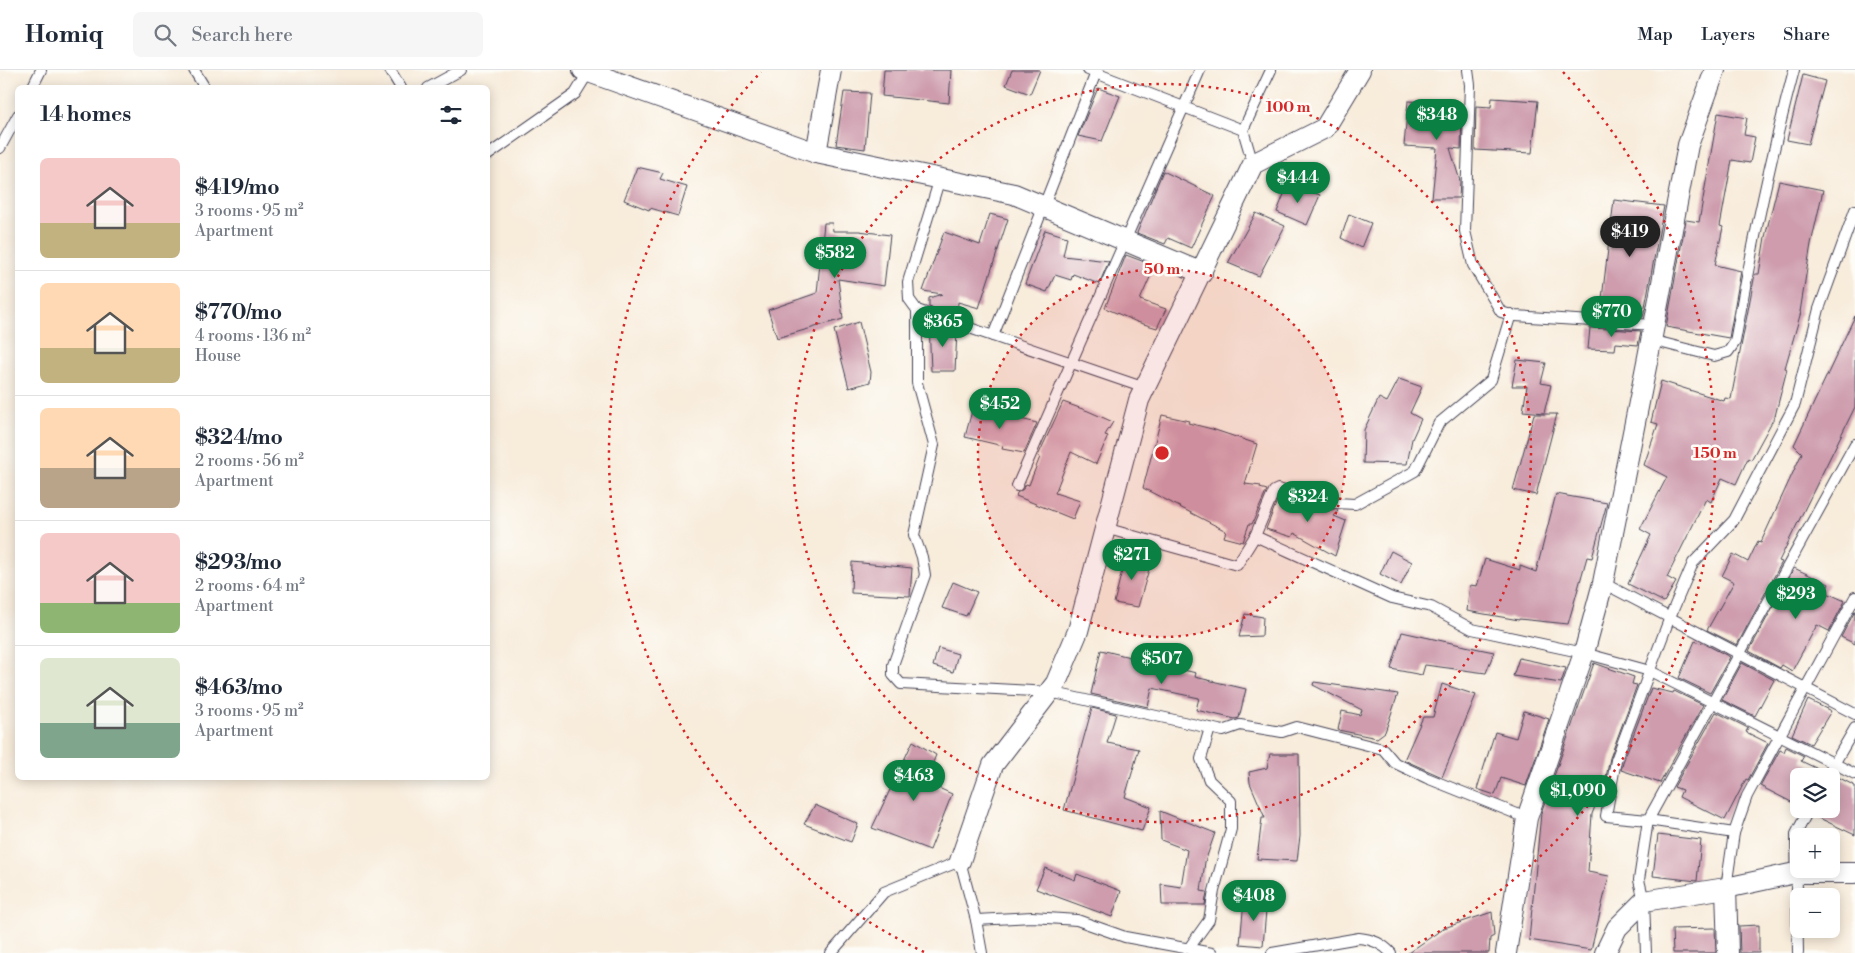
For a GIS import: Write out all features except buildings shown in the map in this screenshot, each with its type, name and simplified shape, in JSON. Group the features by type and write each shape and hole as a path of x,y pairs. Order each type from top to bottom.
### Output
{"street":[{"path":"816,153 831,70"},
{"path":"960,861 993,765 1056,683 1078,631 1139,400 1253,164 1325,128 1360,70"},
{"path":"1506,953 1527,818 1584,653 1604,583 1688,145 1715,70"},
{"path":"586,71 816,153 1014,194 1202,272"},
{"path":"1840,873 1855,873"},
{"path":"1605,953 1617,928 1644,901 1726,888 1790,874"},
{"path":"1726,888 1728,953"}],"lane":[{"path":"34,85 41,70"},
{"path":"194,70 203,85"},
{"path":"390,70 399,85"},
{"path":"434,85 461,70"},
{"path":"1017,486 1200,70"},
{"path":"1253,164 1243,130 1271,70"},
{"path":"1468,70 1470,85 1465,231 1473,265 1501,312 1653,333 1714,356 1728,352 1735,342 1749,263 1794,70"},
{"path":"490,154 576,94 586,71"},
{"path":"992,336 1094,71 1243,130"},
{"path":"0,148 15,120"},
{"path":"940,178 908,282 908,299 917,310 1145,388"},
{"path":"1734,833 1648,820 1606,816 1616,760 1670,617 1693,563 1734,520 1795,404 1819,309 1855,210"},
{"path":"917,310 917,383 934,445 914,535 922,557 925,575 893,665 893,675 901,684 1050,692 1223,731 1240,725 1282,732 1297,727 1383,749 1395,763 1427,778 1527,818"},
{"path":"1105,528 1237,565 1256,536 1274,491 1278,489 1336,504 1355,504 1415,471 1440,423 1491,380 1510,314"},
{"path":"1646,953 1644,901 1639,880 1648,820 1711,702 1855,444"},
{"path":"1256,536 1392,598 1431,607 1472,629 1584,653 1650,671 1855,774"},
{"path":"1604,583 1855,714"},
{"path":"1726,888 1734,833 1747,796 1855,597"},
{"path":"1189,948 1209,920 1214,891 1231,829 1231,801 1209,780 1200,759 1210,728"},
{"path":"1832,768 1855,728"},
{"path":"831,953 884,892 960,861 976,920 982,953"},
{"path":"1796,878 1798,953"},
{"path":"976,920 1032,917 1077,920 1125,937 1212,953"},
{"path":"1272,953 1359,938 1370,939 1385,947 1391,953"}]}
